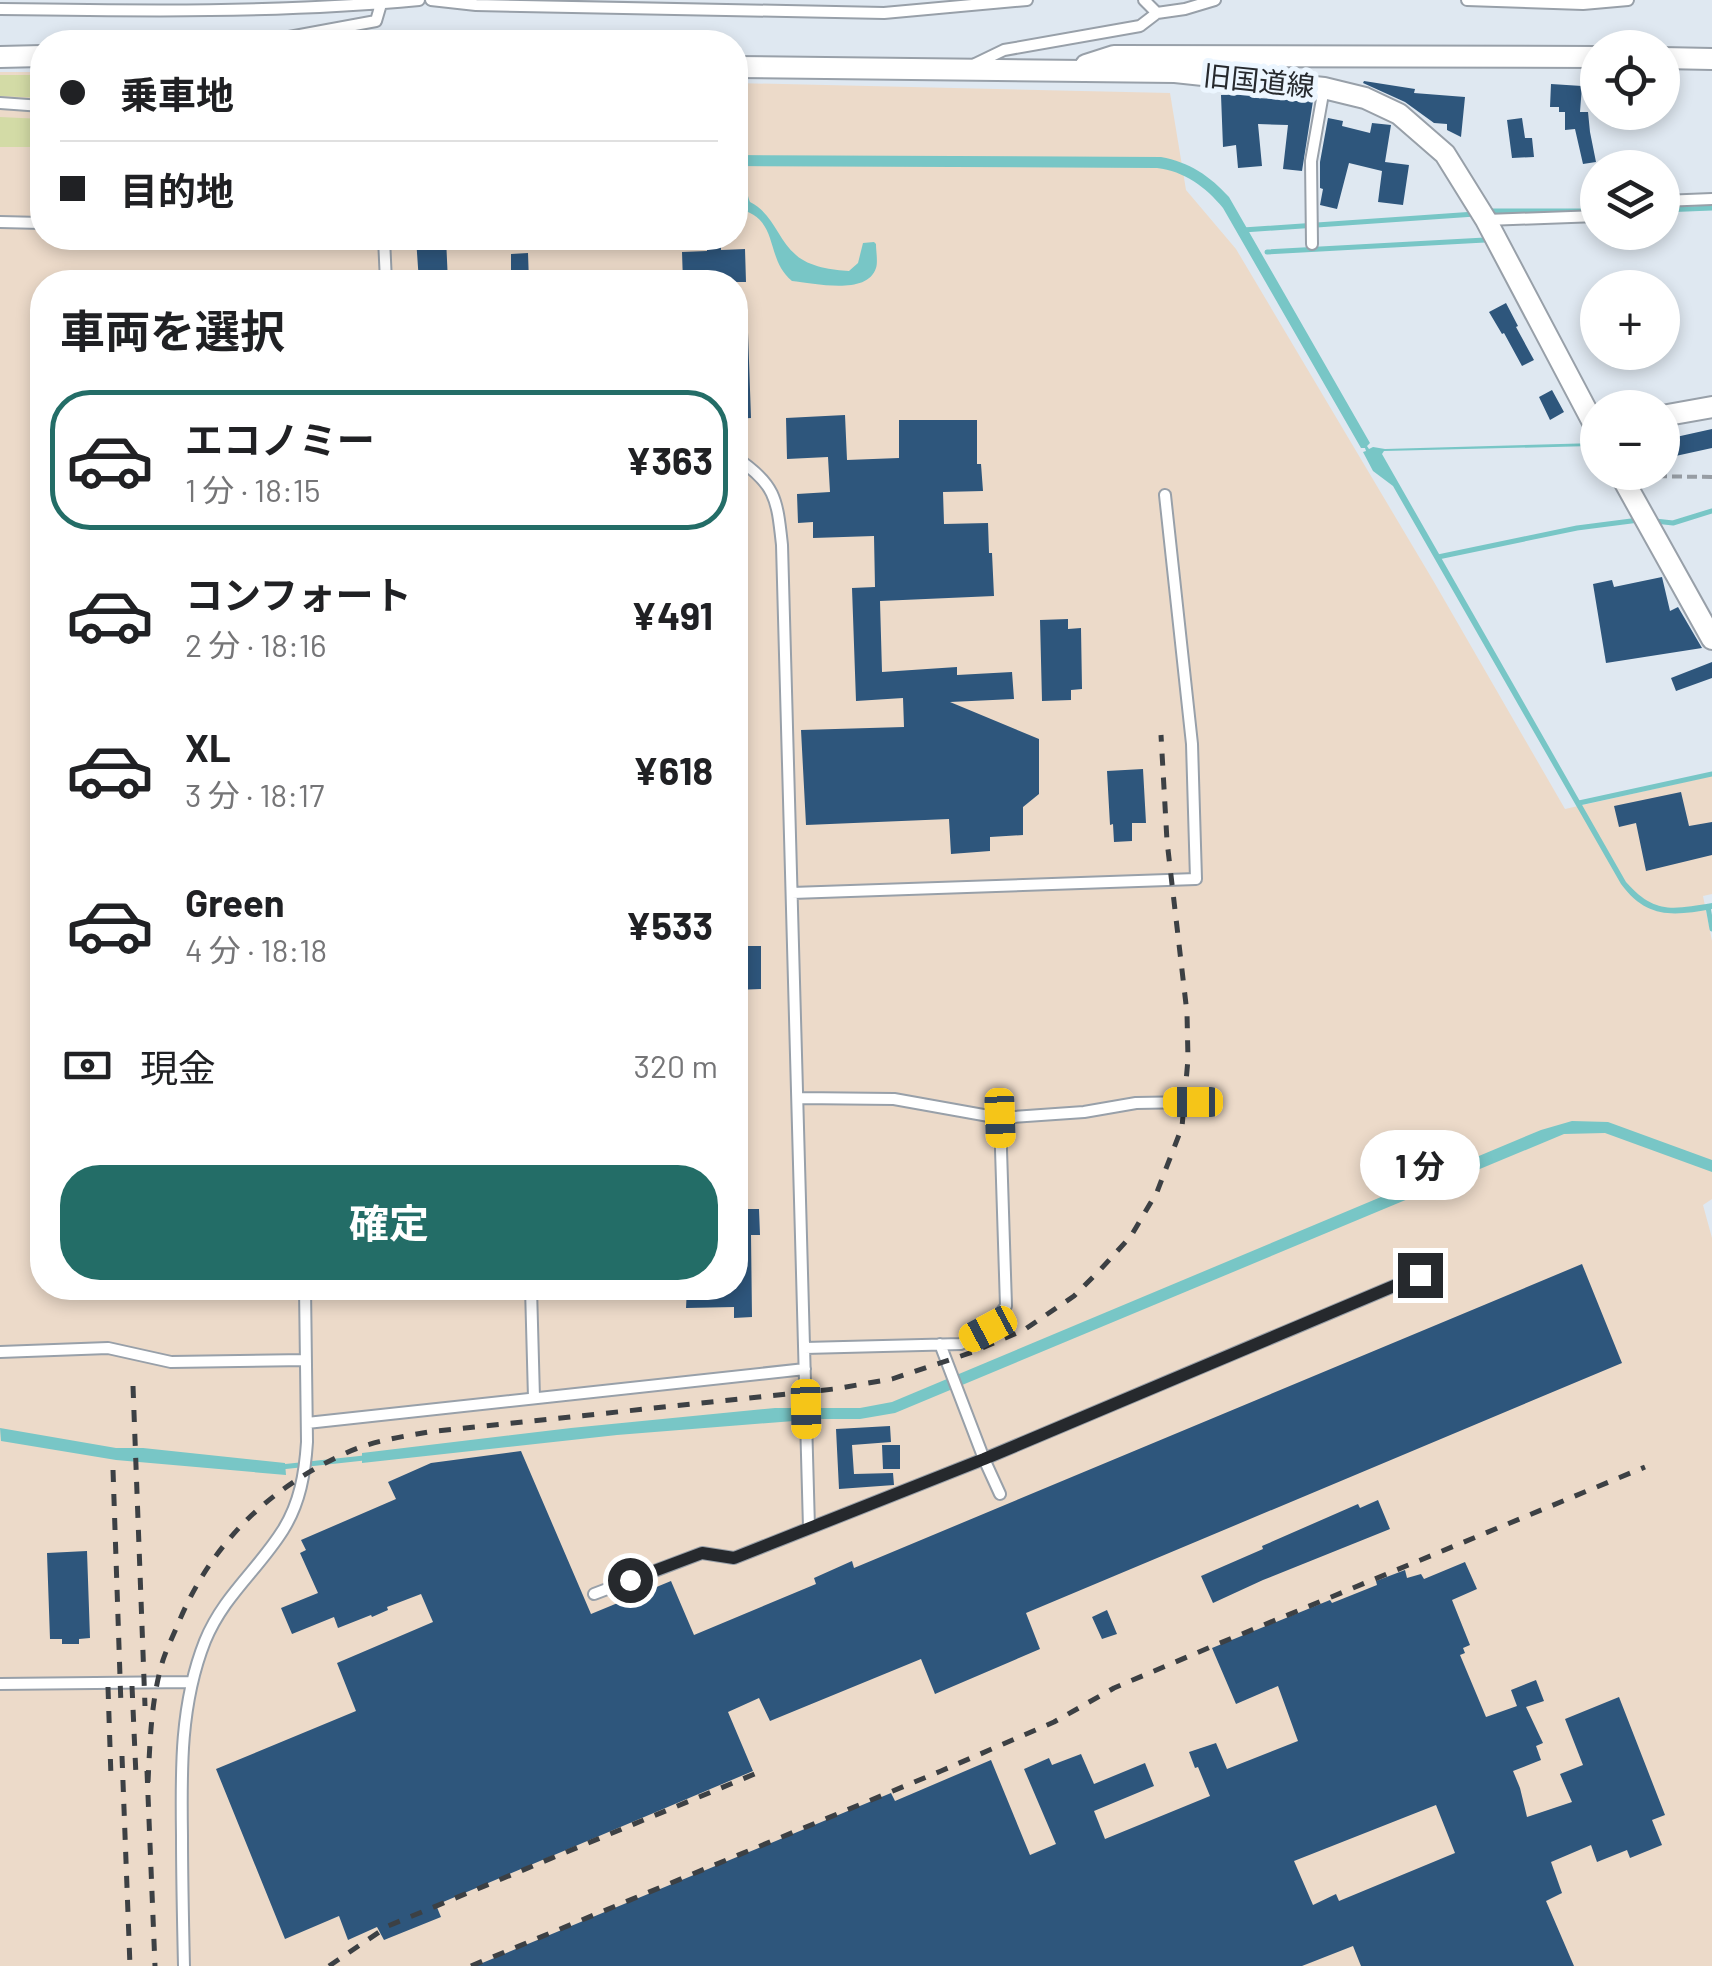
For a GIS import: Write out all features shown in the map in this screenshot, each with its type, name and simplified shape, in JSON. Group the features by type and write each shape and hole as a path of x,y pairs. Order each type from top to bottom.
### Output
{"street":[{"path":"0,57 30,56"},
{"path":"1068,70 1114,56 1580,57"},
{"path":"1680,58 1712,59"},
{"name":"旧国道線","path":"748,67 1175,72 1324,88 1365,98 1399,114 1445,154 1486,220 1580,398"},
{"path":"1680,412 1712,406"},
{"path":"1629,490 1712,639"}],"lane":[{"path":"0,9 190,10 419,0"},
{"path":"431,0 476,5 884,13 1026,0"},
{"path":"1144,0 1158,13"},
{"path":"965,69 1004,50 1140,26 1158,13 1215,0"},
{"path":"1467,0 1584,4 1628,0"},
{"path":"327,30 376,21 381,4"},
{"path":"1312,244 1311,161 1324,88"},
{"path":"0,103 30,105"},
{"path":"1680,200 1712,199"},
{"path":"1486,220 1580,217"},
{"path":"0,222 30,223"},
{"path":"748,466 764,478 777,503 782,545 809,1528"},
{"path":"792,894 1196,879 1192,744 1165,495"},
{"path":"798,1098 894,1098 1000,1118 1084,1112 1136,1102 1193,1102"},
{"path":"805,1348 960,1344 988,1329 1006,1306 1000,1118"},
{"path":"594,1594 702,1553 734,1558 984,1459 1420,1275"},
{"path":"184,1966 180,1758 190,1682 224,1602 284,1529 300,1495 306,1463 305,1300"},
{"path":"531,1300 534,1398"},
{"path":"940,1344 1000,1494"},
{"path":"0,1352 108,1348 171,1362 306,1360"},
{"path":"307,1423 805,1369"},
{"path":"0,1684 190,1682"}],"path":[{"path":"1680,478 1712,476"}],"shaded area":[{"path":"0,72 30,72 30,250 748,250 748,83 1170,93 1186,190 1236,249 1565,809 1712,776 1712,894 1703,896 1712,941 1712,1199 1703,1205 1712,1238 1712,1966 0,1966"}],"green space":[{"path":"0,75 30,75 30,97 0,96"},
{"path":"0,117 30,118 30,147 0,147"}],"water":[{"path":"748,155 1161,157 1181,162 1207,176 1229,197 1370,443 1369,449 1580,443 1382,454 1626,882 1656,905 1675,908 1712,903 1712,909 1673,913 1651,909 1621,884 1393,486 1373,471 1363,452 1365,448 1361,448 1223,208 1202,187 1157,168 748,166"},
{"path":"748,195 796,255 829,269 849,271 858,263 863,243 874,242 876,268 871,277 851,285 792,281 777,261 766,229 750,213"},
{"path":"1572,1121 1608,1122 1712,1160 1712,1172 1605,1133 1564,1134 895,1413 860,1419 617,1435 362,1463 362,1453 571,1428 775,1408 860,1408 892,1402 1541,1130"},
{"path":"0,1428 116,1448 285,1463 286,1475 116,1460 1,1441"}],"building":[{"path":"1364,81 1415,89 1414,93 1465,97 1461,137 1447,130 1447,124 1434,123 1405,102"},
{"path":"1551,84 1580,86 1580,130 1590,130 1594,150 1580,151 1575,129 1565,130 1565,112 1550,107"},
{"path":"1253,94 1256,98 1313,101 1302,171 1283,169 1288,125 1258,124 1262,166 1238,168 1236,145 1223,147 1221,95"},
{"path":"1328,118 1370,133 1372,123 1391,125 1385,162 1409,165 1403,205 1378,202 1382,171 1349,163 1337,209 1320,205 1320,162"},
{"path":"1522,118 1525,138 1532,138 1534,157 1512,158 1507,120"},
{"path":"417,250 447,250 447,270 418,270"},
{"path":"745,250 746,270 683,270 682,252"},
{"path":"528,253 529,270 511,270 511,254"},
{"path":"1506,303 1534,360 1522,366 1489,312"},
{"path":"748,332 751,418 748,418"},
{"path":"1552,390 1564,412 1550,420 1539,397"},
{"path":"845,415 847,460 899,458 899,420 977,420 977,464 981,464 983,491 943,492 944,524 988,523 994,596 880,601 882,672 957,667 957,675 1012,672 1014,699 950,702 1039,739 1039,794 1023,807 1023,835 990,837 990,851 951,854 949,819 806,825 801,730 904,727 903,698 856,701 852,588 875,587 874,536 813,538 813,522 798,523 797,494 830,492 828,457 787,459 786,418"},
{"path":"1712,429 1712,448 1680,455 1680,436"},
{"path":"1662,577 1670,611 1678,607 1702,648 1606,663 1593,584 1612,580 1614,587"},
{"path":"1068,619 1068,629 1081,628 1082,689 1071,690 1071,700 1042,701 1040,620"},
{"path":"1712,662 1712,678 1676,691 1671,678"},
{"path":"1143,769 1146,823 1132,823 1132,841 1114,842 1107,771"},
{"path":"1681,792 1689,826 1712,822 1712,855 1646,871 1636,823 1619,827 1614,806"},
{"path":"748,946 761,946 761,989 748,990"},
{"path":"748,1209 759,1209 760,1235 751,1235 752,1317 734,1318 734,1307 686,1308 686,1300 748,1300"},
{"path":"1582,1264 1622,1363 1026,1613 1040,1649 935,1694 921,1659 770,1721 759,1698 728,1712 753,1771 436,1905 441,1917 384,1940 377,1927 348,1940 339,1916 285,1939 216,1769 356,1711 337,1663 433,1622 421,1594 338,1628 334,1617 292,1634 281,1608 318,1593 300,1553 306,1550 301,1540 396,1499 388,1482 431,1463 521,1451 591,1614 671,1581 694,1635 816,1584 814,1578 852,1561 854,1568"},
{"path":"890,1426 891,1442 852,1445 854,1474 893,1473 894,1485 839,1489 836,1429"},
{"path":"882,1445 900,1445 900,1469 883,1469"},
{"path":"1378,1500 1390,1529 1213,1603 1201,1576 1358,1504 1360,1508"},
{"path":"87,1551 90,1638 79,1639 79,1644 62,1644 62,1639 50,1639 47,1553"},
{"path":"1465,1562 1477,1589 1452,1600 1470,1645 1460,1655 1486,1717 1517,1706 1511,1690 1536,1680 1544,1701 1526,1707 1543,1743 1536,1746 1541,1760 1513,1771 1527,1817 1572,1802 1560,1774 1583,1765 1565,1719 1619,1697 1665,1815 1652,1820 1662,1845 1630,1858 1627,1850 1597,1862 1591,1845 1551,1862 1562,1893 1546,1901 1574,1966 1361,1966 1353,1946 1302,1966 475,1966 891,1793 895,1801 991,1760 1030,1855 1056,1844 1024,1769 1049,1758 1052,1765 1081,1754 1094,1784 1145,1763 1154,1786 1094,1811 1105,1839 1210,1796 1189,1752 1216,1743 1227,1769 1298,1741 1278,1686 1236,1704 1212,1648 1377,1585 1376,1581 1405,1570 1407,1578 1421,1574 1424,1579","holes":["1436,1805 1455,1853 1339,1901 1336,1894 1313,1905 1294,1861"]},
{"path":"1107,1610 1117,1634 1102,1639 1092,1617"}],"waterway":[{"path":"1680,209 1712,208"},
{"path":"1490,211 1580,211"},
{"path":"1243,230 1475,214"},
{"path":"1267,252 1485,240"},
{"path":"1655,521 1673,523 1712,511"},
{"path":"1438,557 1577,528 1639,520"},
{"path":"1579,803 1712,774"},
{"path":"1708,907 1712,929"},
{"path":"281,1467 364,1458"}],"railway":[{"path":"148,1782 159,1675 191,1595 245,1522 317,1467 366,1445 428,1432 834,1389 892,1379 1024,1330 1074,1296 1100,1270 1131,1236 1157,1192 1182,1127 1188,1059 1187,1013 1167,841 1161,735"},
{"path":"133,1386 145,1706"},
{"path":"471,1966 941,1771 1054,1722 1114,1688 1645,1467"},
{"path":"113,1470 121,1706"},
{"path":"132,1686 136,1776"},
{"path":"108,1687 111,1777"},
{"path":"122,1756 130,1966"},
{"path":"147,1771 155,1966"},
{"path":"329,1966 388,1926 757,1773"}],"route":[{"path":"630,1580 702,1553 734,1558 984,1459 1420,1275"}]}
